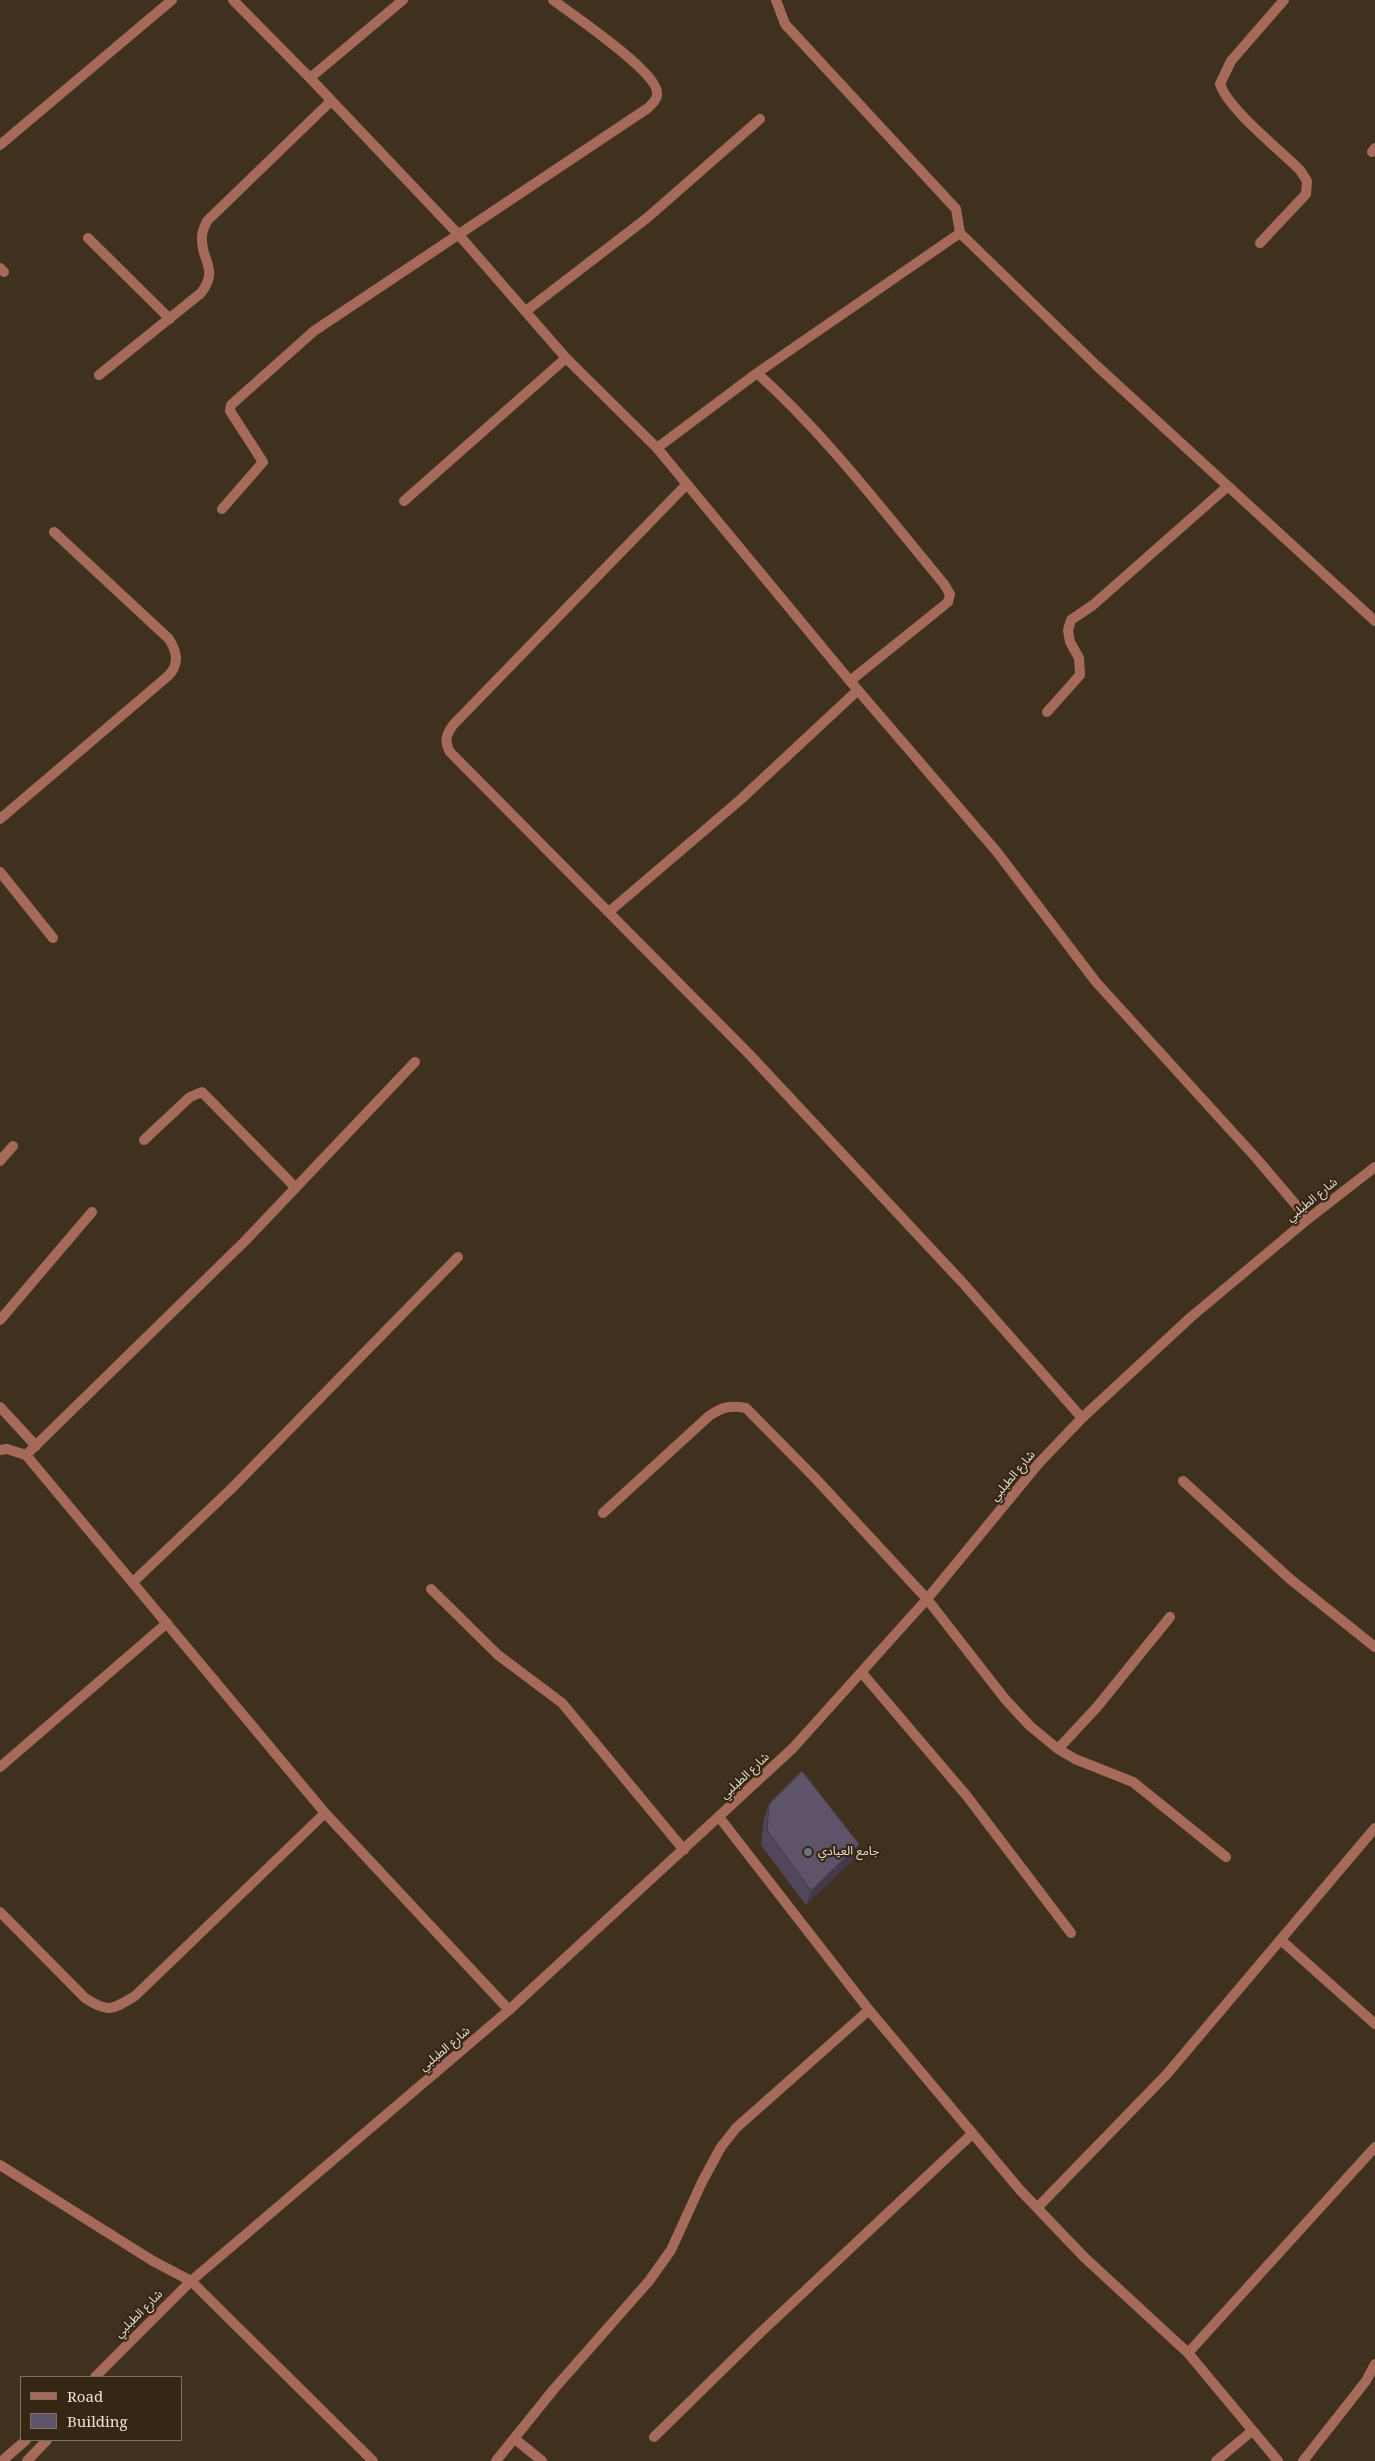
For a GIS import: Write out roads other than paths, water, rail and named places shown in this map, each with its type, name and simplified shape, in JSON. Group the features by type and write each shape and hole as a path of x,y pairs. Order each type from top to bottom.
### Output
{"street":[{"path":"0,145 172,0"},
{"path":"232,0 310,78 458,234 566,358 657,448 850,681 997,852 1096,982 1308,1218"},
{"path":"310,78 403,0"},
{"path":"222,509 263,462 230,411 231,405 314,331 656,101 658,93 655,85 644,69 553,0"},
{"path":"776,0 785,24 956,209 960,233 1097,366 1374,618"},
{"path":"1260,244 1306,194 1307,181 1300,170 1238,110 1223,93 1220,84 1231,61 1284,0"},
{"path":"99,375 201,293 210,281 210,267 204,252 201,235 207,221 331,101"},
{"path":"526,311 647,218 760,119"},
{"path":"657,448 756,373 960,233"},
{"path":"88,238 170,319"},
{"path":"404,501 566,358"},
{"path":"756,373 781,395 852,471 944,584 950,594 948,602 850,681"},
{"path":"686,485 600,571 446,734 446,745 450,752 610,911 749,1054 955,1275 1082,1418"},
{"path":"1047,712 1072,687 1080,675 1079,658 1070,642 1068,630 1071,620 1093,605 1228,486"},
{"path":"0,819 168,676 174,670 177,660 175,649 169,639 54,532"},
{"path":"610,911 740,800 858,690"},
{"path":"0,872 53,938"},
{"path":"26,1455 116,1365 197,1289 415,1062"},
{"path":"144,1140 190,1097 202,1092 295,1187"},
{"path":"0,1161 13,1146"},
{"name":"شارع الطبلبي","path":"97,2376 132,2338 191,2281 510,2010 793,1748 927,1599 1040,1462 1082,1418 1191,1318 1308,1218 1375,1167"},
{"path":"0,1320 92,1212"},
{"path":"133,1582 233,1487 458,1257"},
{"path":"603,1513 709,1416 721,1408 733,1406 746,1408 816,1479 927,1599 1004,1699 1030,1726 1058,1749 1075,1759 1133,1782 1226,1857"},
{"path":"0,1407 36,1446"},
{"path":"0,1450 7,1449 26,1455 325,1813 510,2010"},
{"path":"1183,1481 1290,1579 1375,1647"},
{"path":"431,1589 498,1655 562,1703 684,1850"},
{"path":"1058,1749 1097,1707 1170,1618"},
{"path":"0,1767 167,1623"},
{"path":"862,1673 966,1795 1071,1933"},
{"path":"0,1912 85,1998 100,2008 113,2009 135,1996 325,1813"},
{"path":"719,1817 870,2010 972,2134 1037,2208 1084,2257 1188,2353 1278,2461"},
{"path":"1037,2208 1167,2074 1282,1941 1375,1828"},
{"path":"1282,1941 1375,2024"},
{"path":"496,2461 554,2389 649,2281 671,2250 720,2147 736,2128 870,2010"},
{"path":"654,2436 759,2334 972,2134"},
{"path":"1188,2353 1375,2147"},
{"path":"0,2165 153,2261 191,2281 373,2461"},
{"path":"1303,2461 1366,2381 1375,2364"},
{"path":"1216,2461 1252,2431"},
{"path":"515,2439 542,2461"},
{"path":"2,2461 25,2441"},
{"path":"28,2461 46,2441"}],"place":[{"name":"جامع العيادي","path":"808,1852"}]}
